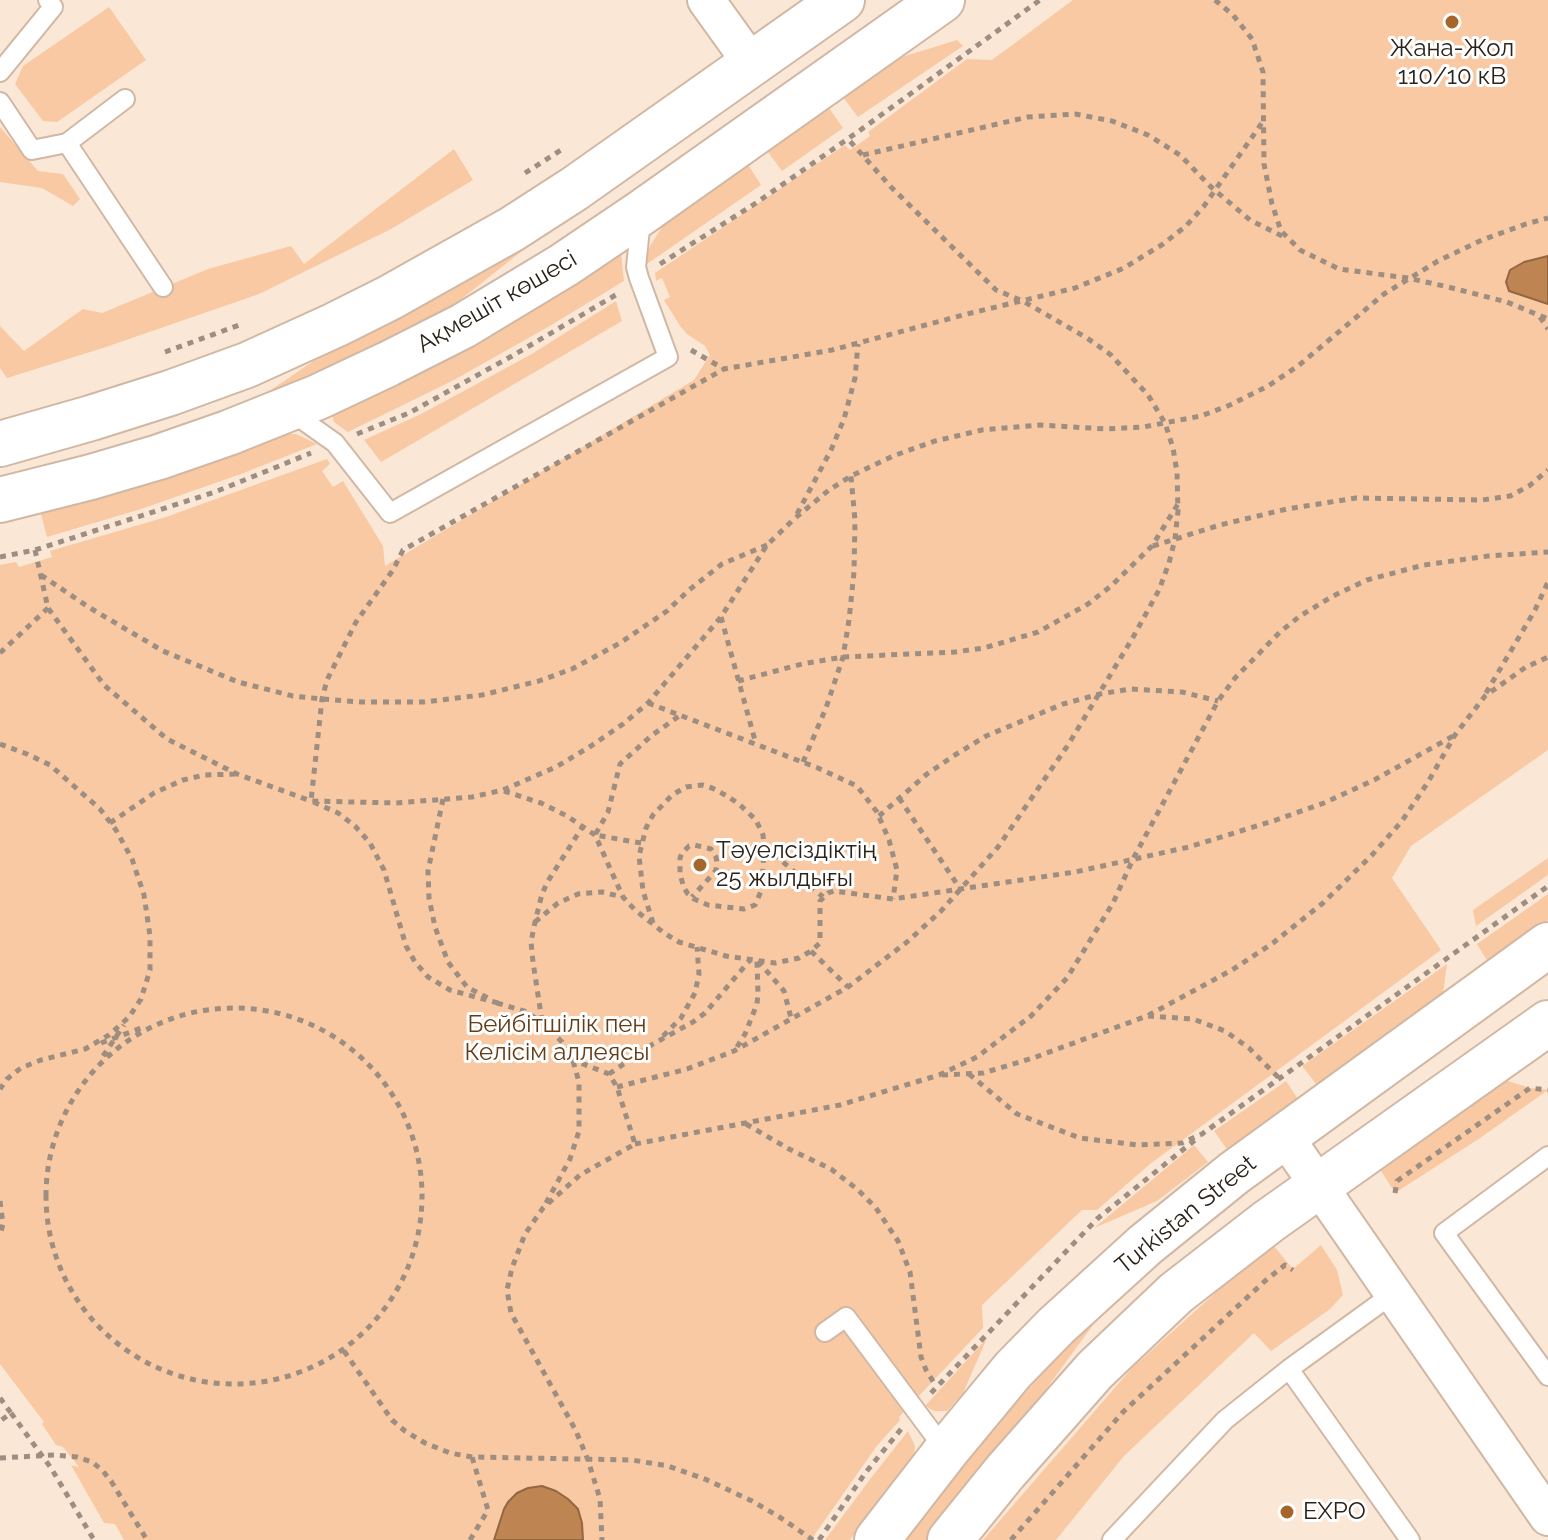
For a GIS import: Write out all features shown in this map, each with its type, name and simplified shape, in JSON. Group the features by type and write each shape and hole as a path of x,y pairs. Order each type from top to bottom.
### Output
{"street":[{"path":"706,0 752,64"},
{"path":"0,444 118,410 247,365 389,298 512,229 574,189 842,0"},
{"name":"Ақмешіт көшесі","path":"0,500 159,457 288,410 463,326 564,265 641,213 942,0"},
{"name":"Turkistan Street","path":"877,1540 1013,1370 1056,1326 1168,1226 1234,1173 1548,945"},
{"path":"950,1540 1051,1419 1139,1326 1205,1270 1548,1023"},
{"path":"1285,1137 1548,1517"}],"lane":[{"path":"0,72 53,7 48,0"},
{"path":"0,102 32,150 67,143 125,99"},
{"path":"67,143 163,287"},
{"path":"288,410 335,443 390,513 668,357 636,267 641,213"},
{"path":"1548,1156 1444,1233 1548,1376"},
{"path":"1112,1540 1225,1420 1394,1293"},
{"path":"825,1332 846,1317 946,1451"},
{"path":"1289,1369 1410,1540"}],"path":[{"path":"1215,0 1233,15 1252,39 1263,72 1264,164 1281,231 1290,241 1300,250 1339,269 1408,278 1507,302 1548,319"},
{"path":"862,155 1028,117 1075,114 1112,121 1148,135 1180,155 1215,191 1250,220 1290,241"},
{"path":"311,801 322,699 327,680 356,622 393,570 403,550 724,369 858,344 1075,288 1124,268 1186,226 1204,206 1264,120"},
{"path":"617,1087 687,1069 734,1051 848,987 907,942 961,890 1023,813 1100,694 1159,590 1175,539 1178,503 1173,448 1165,423 1148,395 1111,355 1087,338 1023,301 996,290 891,187 848,139"},
{"path":"519,177 568,145"},
{"path":"311,801 396,803 472,797 503,790 556,767 623,724 648,703 721,617 767,545 829,490 851,476 935,441 982,430 1040,425 1106,429 1143,427 1201,416 1268,386 1298,366 1364,310 1408,278 1482,240 1548,218"},
{"path":"1540,316 1548,329"},
{"path":"156,356 248,321"},
{"path":"794,519 844,419 855,378 858,344"},
{"path":"690,349 724,369"},
{"path":"1152,546 1287,509 1356,498 1482,500 1510,496 1529,486 1548,470"},
{"path":"803,762 843,657 854,572 855,521 851,476"},
{"path":"738,681 843,657 984,648 1038,632 1088,604 1111,586 1152,546 1178,503"},
{"path":"41,574 90,608 163,651 238,682 293,696 361,702 424,702 482,695 572,669 620,643 667,611 722,564 767,545"},
{"path":"35,550 48,608 104,685 167,739 237,774 338,813 355,826 370,843 384,870 406,946 428,977 450,990 524,1011 542,1022 562,1042 573,1060 579,1082 579,1131 561,1179 525,1234 507,1290 511,1313 576,1431 588,1460 600,1499 602,1540"},
{"path":"543,1208 580,1175 635,1144 840,1105 939,1075 977,1057 1031,1016 1067,978 1113,903 1133,859 1218,701 1235,678 1280,632 1333,596 1367,580 1424,565 1548,552"},
{"path":"939,1075 983,1073 1147,1016 1232,970 1273,943 1323,903 1402,821 1455,735 1485,696 1548,582"},
{"path":"0,653 48,608"},
{"path":"721,617 756,745"},
{"path":"1485,696 1526,667 1548,657"},
{"path":"879,816 927,774 986,736 1063,704 1130,689 1182,692 1218,701"},
{"path":"648,703 857,786 879,816 889,840 897,870 893,899"},
{"path":"595,835 608,812 620,764 651,736 680,716"},
{"path":"595,835 623,897 653,924 679,942 726,956 775,963 799,958 820,943 820,901 834,891 893,899 1075,872 1189,847 1324,803 1376,779 1455,735"},
{"path":"0,744 50,765 100,809 132,859 144,895 150,936 150,970 141,999 129,1017 115,1038 99,1062 62,1116 45,1179 51,1245 78,1304 120,1347 173,1375 231,1386 290,1377 344,1351 387,1310 414,1257 424,1198 415,1139 389,1086 342,1039 282,1012 216,1007 153,1024 115,1038 85,1049 21,1068 0,1089"},
{"path":"110,823 154,793 183,780 204,775 237,774"},
{"path":"653,924 643,891 639,856 641,843 653,815 672,795 686,787 702,785 727,796 750,814 760,827 764,846 762,889 755,905 744,909 699,903 692,897 684,888 680,874 680,858 686,848 698,845 711,849 717,863 716,870 692,897"},
{"path":"503,790 541,803 595,835 641,843"},
{"path":"899,798 961,890"},
{"path":"443,799 428,871 435,927 448,962 467,987 498,1003"},
{"path":"542,1022 531,942 535,922 548,881 583,826"},
{"path":"764,846 823,897"},
{"path":"969,1073 1017,1114 1080,1138 1138,1145 1182,1143 1202,1134 1548,886"},
{"path":"535,922 558,903 578,894 602,892 623,897"},
{"path":"653,1044 673,1027 689,1007 698,984 697,947"},
{"path":"811,951 848,987"},
{"path":"754,960 784,991 791,1018"},
{"path":"609,1074 705,1013 754,960"},
{"path":"734,1051 745,1034 757,1004 754,960"},
{"path":"1147,1016 1193,1019 1225,1031 1249,1048 1279,1078"},
{"path":"85,1049 109,1035 129,1017"},
{"path":"99,1062 153,1024"},
{"path":"573,1060 609,1074 617,1087 635,1144"},
{"path":"1395,1193 1397,1181 1530,1088 1548,1090"},
{"path":"745,1124 831,1169 876,1208 898,1241 910,1272 921,1357 936,1386"},
{"path":"0,1201 3,1224 0,1235"},
{"path":"1011,1540 1123,1412 1265,1281 1285,1265 1293,1270"},
{"path":"344,1351 392,1420 425,1443 450,1453 472,1457 632,1460 668,1466 752,1501 813,1540"},
{"path":"0,1398 42,1455 94,1540"},
{"path":"0,1421 11,1413"},
{"path":"0,1458 42,1455 77,1457 92,1462 102,1470 147,1540"},
{"path":"470,1540 488,1510 472,1457"}],"green space":[{"name":"Бейбітшілік пен Келісім аллеясы","path":"1073,0 1548,0 1548,750 1411,846 1392,878 1441,950 1150,1164 1097,1210 1082,1210 982,1305 983,1328 899,1417 900,1420 876,1447 811,1540 124,1540 115,1524 104,1523 71,1465 79,1467 63,1447 56,1445 42,1424 44,1422 0,1364 0,565 16,562 19,567 52,557 50,551 166,517 327,459 330,464 322,471 333,487 343,481 383,546 385,566 694,380 710,355 705,346 680,326 664,300 670,297 662,278 656,281 655,273 845,145 850,150 870,136 868,132 967,59 992,60"},
{"path":"109,7 146,60 57,122 43,121 15,84 23,66"},
{"path":"957,40 963,46 858,117 842,96 902,57"},
{"path":"827,105 843,128 782,171 765,148"},
{"path":"0,127 38,171 63,174 80,199 73,206 42,188 0,182"},
{"path":"454,149 473,180 391,229 259,294 7,378 0,368 0,326 24,351 83,309 102,313 208,269 291,246 304,264"},
{"path":"747,163 761,185 644,266 650,246 662,227"},
{"path":"532,243 450,308 372,349 259,398 330,350 415,308"},
{"path":"621,253 624,281 548,327 454,380 348,432 334,422 332,415 489,335"},
{"path":"616,301 622,321 381,462 364,440 421,414 530,355"},
{"path":"284,434 296,434 317,444 141,509 47,537 41,514 119,493 239,454"},
{"path":"1548,858 1548,875 1476,926 1473,910"},
{"path":"1548,894 1548,920 1488,962 1477,944"},
{"path":"1447,964 1443,993 1317,1085 1302,1066"},
{"path":"1502,1079 1548,1090 1395,1193 1380,1169"},
{"path":"1286,1081 1298,1099 1227,1149 1214,1131"},
{"path":"1194,1145 1208,1162 1157,1201 1094,1228"},
{"path":"1273,1245 1293,1269 1321,1245 1337,1270 1343,1295 1330,1309 1271,1351 1254,1333 1124,1456 1056,1540 983,1540 1132,1368"},
{"path":"1101,1314 1041,1396 926,1540 905,1540 989,1434 1054,1360"},
{"path":"987,1338 963,1393 947,1411 934,1411 925,1406"},
{"path":"908,1431 915,1446 914,1455 850,1540 825,1540 871,1478"}],"shaded area":[{"path":"1548,256 1548,304 1509,291 1506,282 1510,270 1524,262"},
{"path":"542,1486 556,1491 578,1509 583,1540 494,1540 508,1502 517,1493"}],"place":[{"name":"Жана-Жол 110/10 кВ","path":"1452,22"},
{"name":"Тәуелсіздіктің 25 жылдығы","path":"700,865"},
{"name":"EXPO","path":"1287,1512"}]}
